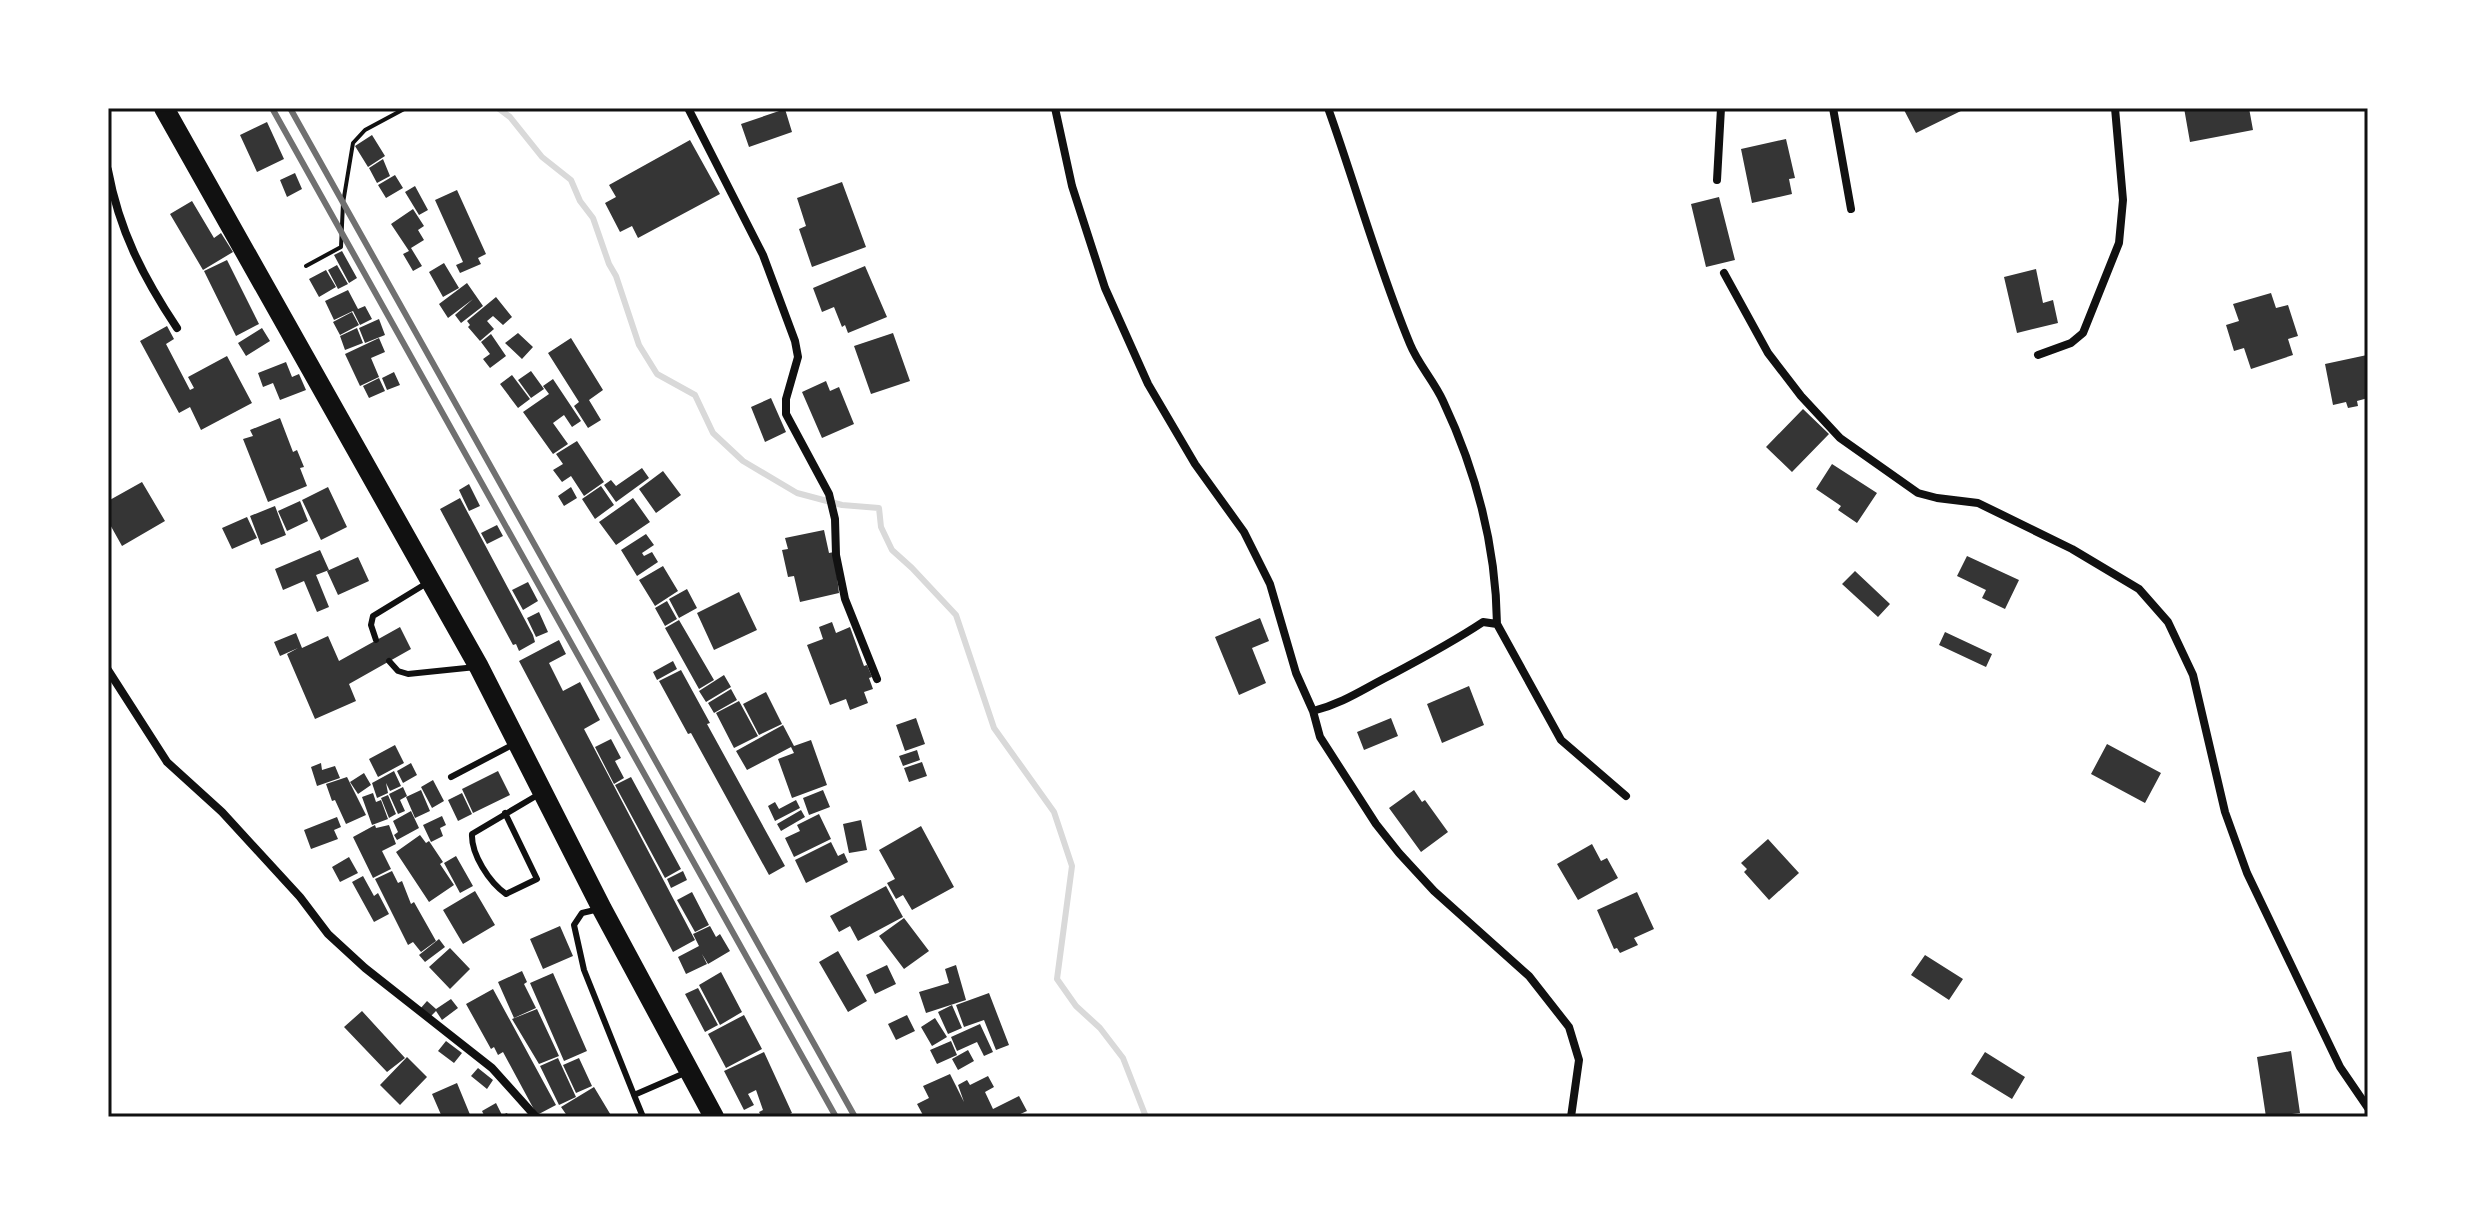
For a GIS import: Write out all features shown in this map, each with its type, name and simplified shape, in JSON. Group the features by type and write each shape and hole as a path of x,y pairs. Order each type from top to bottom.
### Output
{"main road":[{"path":"164,108 479,667 602,909 714,1117"}],"street":[{"path":"688,108 763,255 795,341 798,357 786,399 786,414 829,494 845,599 877,679"},
{"path":"1055,108 1072,186 1105,288 1148,384 1195,464 1244,532 1270,584 1296,673 1313,711 1320,737 1376,824 1399,853 1434,891 1529,976 1569,1027 1579,1060 1571,1117"},
{"path":"1328,108 1406,334 1442,399 1470,464 1488,533 1497,588 1497,624 1561,740 1626,796"},
{"path":"1717,180 1721,108"},
{"path":"1833,108 1851,209"},
{"path":"2038,355 2071,343 2083,333 2119,243 2123,200 2115,108"},
{"path":"108,170 115,209 150,287 177,328"},
{"path":"1724,273 1768,353 1801,396 1840,438 1918,493 1978,503 2083,556 2139,589 2168,622 2193,675 2225,812 2247,873 2340,1067 2368,1108"},
{"path":"1313,711 1340,704 1438,652 1483,622 1497,624"},
{"path":"108,670 167,762 222,812 300,897 328,934 365,968 492,1068 536,1117"}],"lane":[{"path":"376,640 371,625 373,616 430,581"},
{"path":"389,661 398,671 408,674 479,667"},
{"path":"451,777 519,741"},
{"path":"505,813 537,879 506,894 496,887 471,846 472,834 505,813 543,792"},
{"path":"602,909 582,913 574,925 584,970 643,1117"},
{"path":"634,1095 690,1071"}],"path":[{"path":"306,266 341,247 343,203 353,143 365,130 406,108"}],"building":[{"path":"1903,108 1967,108 1916,133"},
{"path":"2184,108 2249,108 2253,130 2190,142"},
{"path":"785,109 792,132 749,147 741,124"},
{"path":"267,122 284,159 257,172 240,135"},
{"path":"372,135 385,156 368,167 355,146"},
{"path":"1786,139 1795,178 1789,179 1792,194 1752,203 1741,149"},
{"path":"690,140 720,194 638,238 632,226 620,232 605,203 616,197 609,185"},
{"path":"383,159 390,176 377,183 369,168"},
{"path":"295,173 302,189 287,197 280,180"},
{"path":"395,175 403,188 386,198 378,185"},
{"path":"842,182 866,247 812,267 799,229 806,226 797,198"},
{"path":"415,186 428,210 419,215 405,192"},
{"path":"457,190 486,254 478,258 481,264 460,273 456,265 463,262 435,200"},
{"path":"1719,197 1735,260 1706,267 1691,204"},
{"path":"192,201 214,238 221,233 233,252 203,270 170,214"},
{"path":"413,209 424,226 418,230 424,240 411,248 422,266 413,271 403,254 409,251 391,224"},
{"path":"342,251 357,278 349,283 334,255"},
{"path":"227,260 259,324 236,336 204,271"},
{"path":"444,263 459,288 443,297 429,272"},
{"path":"337,265 348,284 338,289 328,270"},
{"path":"865,266 887,317 848,333 845,325 842,327 834,307 822,312 813,288"},
{"path":"2036,269 2043,303 2053,300 2058,323 2017,333 2004,277"},
{"path":"326,270 336,287 319,297 309,279"},
{"path":"467,283 483,306 461,323 455,315 473,299 448,318 439,304"},
{"path":"348,290 358,309 365,306 372,319 360,325 353,311 334,320 325,301"},
{"path":"2271,293 2276,308 2288,305 2298,336 2288,339 2293,355 2251,369 2244,348 2234,351 2226,325 2239,321 2233,304"},
{"path":"496,297 512,317 503,325 493,316 487,321 494,329 480,341 468,327 467,321"},
{"path":"352,312 359,325 340,335 333,322"},
{"path":"379,319 385,335 365,343 359,328"},
{"path":"167,326 174,339 166,344 190,390 194,388 188,377 227,356 252,403 201,430 190,407 179,413 140,341"},
{"path":"262,328 270,341 246,356 238,343"},
{"path":"357,328 363,343 345,350 340,336"},
{"path":"518,333 533,347 522,359 505,343"},
{"path":"893,333 910,381 871,394 854,346"},
{"path":"491,334 506,356 490,368 483,359 490,354 481,342"},
{"path":"379,338 385,352 371,358 379,377 360,386 345,354"},
{"path":"571,338 603,390 589,400 601,420 588,428 574,406 579,402 548,353"},
{"path":"2367,355 2368,398 2357,401 2358,406 2348,408 2346,402 2333,405 2325,364"},
{"path":"286,362 292,377 299,374 306,390 280,400 273,383 263,387 258,373"},
{"path":"531,371 544,389 531,398 518,380"},
{"path":"394,372 400,385 387,390 382,378"},
{"path":"512,375 530,399 518,408 500,384"},
{"path":"379,378 385,391 369,398 363,386"},
{"path":"553,379 581,421 572,427 564,415 553,423 568,444 553,454 523,412 549,394 543,386"},
{"path":"826,381 830,391 839,387 854,424 822,438 802,392"},
{"path":"771,398 786,432 765,442 751,407"},
{"path":"1803,409 1829,434 1792,472 1766,447"},
{"path":"280,418 293,452 297,450 304,467 300,468 307,486 268,502 243,439 253,436 250,430"},
{"path":"577,441 604,482 584,496 571,476 562,482 553,470 563,464 556,454"},
{"path":"1832,464 1877,493 1857,523 1838,510 1841,506 1816,489"},
{"path":"642,468 649,478 616,502 604,485 611,480 616,486"},
{"path":"663,471 681,495 656,513 639,489"},
{"path":"142,482 165,521 122,546 108,521 108,501"},
{"path":"469,484 480,506 469,511 459,490"},
{"path":"601,486 614,505 595,519 582,499"},
{"path":"328,487 347,527 321,540 302,500"},
{"path":"571,487 577,498 564,506 558,496"},
{"path":"460,498 533,635 535,642 519,651 440,509"},
{"path":"633,498 650,522 616,545 599,522"},
{"path":"300,501 308,521 287,531 278,511"},
{"path":"275,506 286,535 261,545 250,516"},
{"path":"247,517 257,538 232,549 222,528"},
{"path":"497,525 503,536 487,544 481,533"},
{"path":"824,530 829,553 834,552 839,593 800,602 794,576 788,577 782,550 788,549 785,538"},
{"path":"646,534 654,545 642,553 644,556 652,552 658,562 637,576 621,550"},
{"path":"320,550 329,570 316,575 329,607 317,612 304,581 283,590 275,569"},
{"path":"1967,556 2019,580 2005,609 1982,598 1986,590 1957,576"},
{"path":"358,557 369,581 338,595 327,571"},
{"path":"663,566 678,591 655,606 639,580"},
{"path":"1855,571 1890,604 1878,617 1842,584"},
{"path":"528,582 538,601 523,610 512,590"},
{"path":"687,589 697,608 679,618 669,599"},
{"path":"739,592 757,630 714,650 697,613"},
{"path":"667,601 677,619 665,626 655,608"},
{"path":"539,612 548,632 536,637 527,618"},
{"path":"1260,618 1269,641 1252,648 1266,683 1239,695 1215,637"},
{"path":"679,620 714,680 699,689 665,628"},
{"path":"832,622 836,633 850,627 864,666 867,665 872,677 869,678 873,689 864,692 868,703 850,710 846,699 830,705 807,645 823,639 819,627"},
{"path":"400,627 411,649 349,684 356,701 315,719 287,654 298,648 280,656 274,642 296,633 302,648 328,636 339,661"},
{"path":"1945,632 1992,654 1986,667 1939,645"},
{"path":"559,640 566,654 549,663 563,691 580,682 600,720 584,729 695,940 673,952 519,661"},
{"path":"673,661 677,669 657,680 653,672"},
{"path":"681,670 785,866 769,875 659,681"},
{"path":"724,675 731,687 706,702 699,691"},
{"path":"1469,686 1484,725 1442,743 1427,704"},
{"path":"731,689 737,700 714,713 708,703"},
{"path":"766,692 782,724 759,735 743,704"},
{"path":"739,701 758,736 734,748 716,713"},
{"path":"916,718 925,744 905,751 896,725"},
{"path":"1391,718 1398,736 1364,750 1357,732"},
{"path":"783,725 794,746 811,740 827,785 792,798 778,759 794,753 791,747 747,770 736,751"},
{"path":"611,739 621,758 615,761 624,778 614,784 595,747"},
{"path":"2107,744 2161,773 2145,803 2091,774"},
{"path":"395,745 404,763 378,777 369,759"},
{"path":"917,750 920,760 903,766 899,756"},
{"path":"922,762 927,776 909,782 904,768"},
{"path":"321,763 322,770 335,766 340,778 317,786 311,767"},
{"path":"411,763 417,775 403,783 397,771"},
{"path":"394,771 401,786 390,791 386,783 388,793 377,798 372,783"},
{"path":"498,771 510,795 473,813 462,789"},
{"path":"364,773 371,785 358,794 350,782"},
{"path":"347,777 366,815 346,824 326,784"},
{"path":"631,777 681,869 665,878 615,785"},
{"path":"433,780 444,801 432,808 421,787"},
{"path":"403,787 407,796 400,800 405,811 398,814 389,794"},
{"path":"421,790 430,811 415,818 406,797"},
{"path":"823,790 830,807 809,815 803,798"},
{"path":"1414,790 1448,832 1421,852 1389,808"},
{"path":"373,793 376,802 381,800 388,819 372,825 362,797"},
{"path":"462,793 472,814 458,821 448,800"},
{"path":"388,795 396,814 389,818 381,798"},
{"path":"796,800 800,808 775,821 768,806 775,802 779,809"},
{"path":"801,810 805,817 781,831 777,824"},
{"path":"411,811 419,828 397,840 394,835 398,832 393,821"},
{"path":"819,814 831,839 794,857 785,838 800,831 797,825"},
{"path":"442,816 446,825 440,828 443,836 431,842 423,825"},
{"path":"337,817 341,827 334,830 338,839 311,849 304,830"},
{"path":"861,820 867,850 849,853 843,824"},
{"path":"375,825 376,828 389,825 396,844 382,851 391,869 373,878 353,837"},
{"path":"921,826 954,887 912,910 903,895 896,899 887,883 895,879 879,850"},
{"path":"420,835 426,843 429,841 454,885 429,902 396,852"},
{"path":"1768,839 1799,873 1769,900 1744,872 1747,869 1741,863"},
{"path":"831,842 838,856 844,853 848,862 806,883 795,860"},
{"path":"1592,844 1601,861 1607,858 1618,878 1578,900 1557,864"},
{"path":"456,856 473,886 460,893 444,863"},
{"path":"349,857 358,873 340,882 332,867"},
{"path":"392,871 398,883 402,881 411,904 414,902 436,941 421,952 413,942 408,945 375,879"},
{"path":"683,871 687,880 671,888 667,879"},
{"path":"363,876 374,896 378,893 389,914 374,922 352,882"},
{"path":"886,886 903,917 858,941 850,926 839,932 830,916"},
{"path":"475,891 495,925 463,944 443,910"},
{"path":"692,892 709,925 695,932 677,900"},
{"path":"1637,892 1654,929 1634,938 1638,945 1620,953 1617,948 1614,949 1597,910"},
{"path":"904,918 929,951 904,969 879,936"},
{"path":"560,926 573,956 543,969 530,939"},
{"path":"710,926 716,937 720,934 730,951 708,964 702,954 707,964 686,974 678,957 699,946 693,934"},
{"path":"439,939 445,947 425,962 419,955"},
{"path":"450,948 470,969 450,989 429,967"},
{"path":"838,951 867,1001 848,1012 819,962"},
{"path":"1925,955 1963,979 1949,1000 1911,975"},
{"path":"887,965 896,984 875,994 866,975"},
{"path":"956,965 966,1000 926,1013 919,992 949,983 945,969"},
{"path":"522,971 527,982 524,984 536,1008 514,1018 498,982"},
{"path":"721,972 742,1012 720,1025 699,985"},
{"path":"553,973 587,1051 564,1061 530,983"},
{"path":"698,988 718,1025 705,1032 685,994"},
{"path":"493,989 556,1105 537,1115 503,1052 498,1055 494,1047 491,1049 466,1004"},
{"path":"989,993 1009,1045 996,1050 984,1020 964,1027 956,1005"},
{"path":"451,999 458,1008 442,1020 436,1011 430,1017 420,1009 427,1001 436,1009"},
{"path":"952,1005 962,1028 948,1034 938,1012"},
{"path":"537,1009 559,1056 539,1064 512,1019"},
{"path":"362,1011 405,1058 387,1072 344,1027"},
{"path":"744,1015 762,1049 726,1068 708,1034"},
{"path":"907,1015 915,1031 896,1040 888,1024"},
{"path":"935,1018 947,1037 932,1046 921,1027"},
{"path":"980,1024 993,1052 984,1056 977,1042 957,1051 951,1037"},
{"path":"446,1041 462,1053 454,1063 438,1051"},
{"path":"951,1041 957,1055 937,1064 930,1050"},
{"path":"968,1050 974,1061 958,1070 952,1059"},
{"path":"2291,1051 2300,1113 2266,1117 2257,1057"},
{"path":"764,1052 792,1113 784,1117 762,1117 759,1112 763,1110 756,1090 748,1094 754,1105 744,1110 724,1071"},
{"path":"1985,1052 2025,1077 2012,1099 1971,1074"},
{"path":"407,1057 427,1077 400,1105 380,1085"},
{"path":"558,1058 576,1097 559,1105 540,1066"},
{"path":"579,1058 592,1086 576,1093 563,1065"},
{"path":"478,1068 493,1080 487,1089 471,1076"},
{"path":"950,1074 964,1102 958,1085 967,1080 970,1085 988,1076 994,1087 985,1092 993,1109 1019,1096 1027,1111 1014,1117 924,1117 917,1104 929,1098 923,1086"},
{"path":"457,1083 471,1117 442,1117 432,1094"},
{"path":"594,1087 612,1117 568,1117 561,1107"},
{"path":"496,1103 502,1115 507,1113 509,1117 485,1117 482,1111"}],"waterway":[{"path":"498,108 510,117 542,157 571,180 580,201 593,218 639,345 657,374 695,395 713,433 743,461 797,493 842,505 879,508 881,527 892,550 956,615 994,728 1054,812 1072,866 1057,979 1076,1006 1100,1028 1123,1058 1146,1117"}],"railway":[{"path":"272,108 836,1117"},
{"path":"290,108 855,1117"}]}
